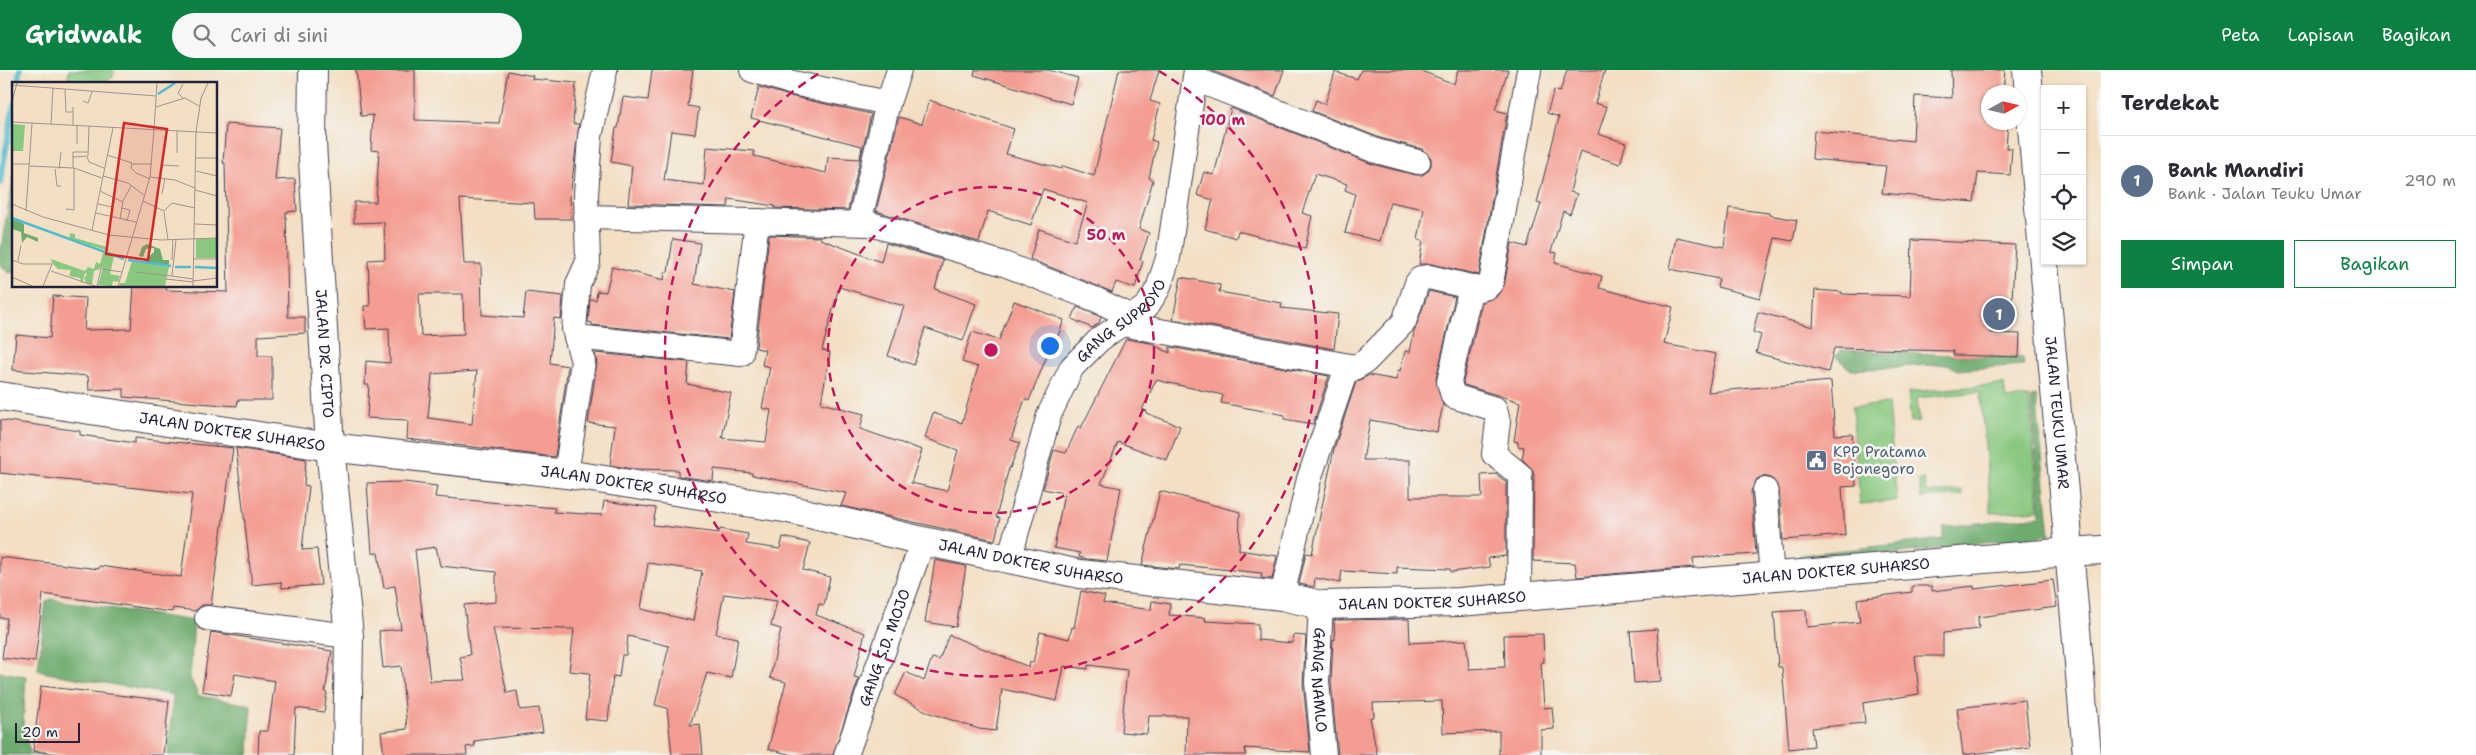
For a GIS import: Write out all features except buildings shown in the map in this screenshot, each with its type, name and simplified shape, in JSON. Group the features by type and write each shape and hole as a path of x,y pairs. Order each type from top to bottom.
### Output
{"street":[{"name":"JALAN DR. CIPTO","path":"313,70 312,143 330,447 349,636 347,755"},
{"path":"566,474 584,362 574,329 578,284 588,262 586,217 590,136 604,70"},
{"path":"752,70 793,83 888,103"},
{"path":"859,223 888,103 899,70"},
{"path":"1282,596 1309,478 1345,373 1366,361 1404,322 1416,283 1421,278 1429,277 1479,289 1487,287 1492,283 1529,70"},
{"name":"JALAN TEUKU UMAR","path":"2027,70 2087,755"},
{"path":"1195,74 1376,151 1418,162"},
{"name":"GANG SUPROYO","path":"1009,560 1049,415 1072,367 1100,340 1146,306 1158,289 1168,258 1195,74"},
{"path":"586,217 872,224 1004,264 1097,300 1127,320 1355,367"},
{"path":"576,337 741,354 757,221"},
{"path":"1471,287 1449,382 1453,396 1495,409 1498,422 1494,454 1520,475 1519,597"},
{"name":"JALAN DOKTER SUHARSO","path":"0,396 330,447 566,474 784,508 923,542 1080,574 1282,596 1321,605 1459,602 2101,550"},
{"path":"1765,490 1772,577"},
{"name":"GANG S.D. MOJO","path":"846,755 923,542"},
{"name":"GANG NAMLO","path":"1321,605 1317,682 1324,755"},
{"path":"207,618 349,636"}],"green space":[{"path":"69,70 114,70 113,77 106,82 67,82"},
{"path":"12,185 12,272 9,273 0,264 0,254"},
{"path":"1841,350 2023,358 2024,365 1957,370 1948,364 1851,370 1836,357"},
{"path":"2004,384 2006,399 2029,397 2039,510 1991,513 1980,392 1917,398 1919,421 1911,422 1908,392"},
{"path":"2036,396 2050,535 1801,565 1800,555 1943,539 1943,527 2041,516 2031,397"},
{"path":"1888,404 1897,501 1860,504 1852,407"},
{"path":"1919,480 1924,480 1926,493 1962,490 1963,495 1921,498"},
{"path":"51,599 194,621 190,678 199,696 251,705 249,755 168,755 173,695 47,673 38,669 46,602"},
{"path":"0,672 26,676 23,724 30,753 44,755 0,755"}],"waterway":[{"path":"17,82 20,70"},
{"path":"0,183 12,115"}],"place":[{"name":"Bank Mandiri","path":"1999,314"},
{"name":"KPP Pratama Bojonegoro","path":"1817,461"}]}
